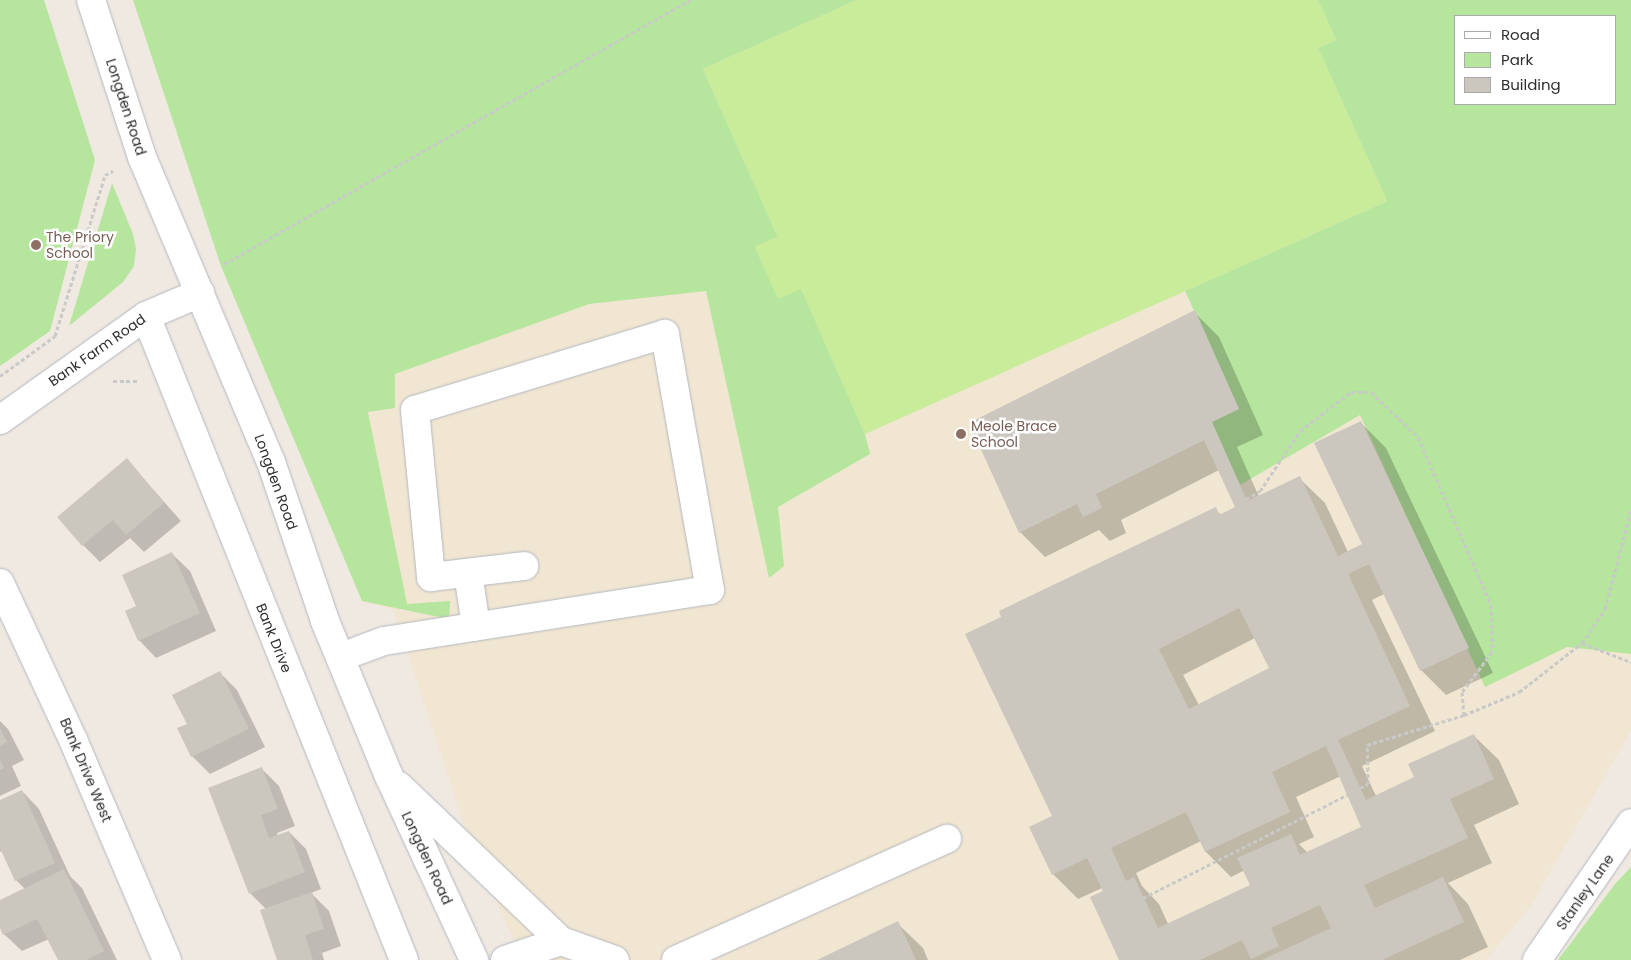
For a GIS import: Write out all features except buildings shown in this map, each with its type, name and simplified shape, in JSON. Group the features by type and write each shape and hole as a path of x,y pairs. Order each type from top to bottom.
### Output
{"street":[{"name":"Longden Road","path":"92,0 142,157 270,462 325,621 389,776 474,960"},
{"name":"Bank Farm Road","path":"0,420 146,316 197,285"},
{"name":"Bank Drive","path":"146,316 404,960"},
{"path":"341,657 384,641 710,590 665,334 415,410 431,577 524,566"},
{"path":"468,573 476,626"},
{"name":"Bank Drive West","path":"0,583 74,742 167,960"},
{"path":"389,776 561,941 610,959"},
{"name":"Stanley Lane","path":"1537,960 1628,837"},
{"path":"676,960 947,839"},
{"path":"505,960 561,941"}],"path":[{"path":"197,285 221,266 690,0"},
{"path":"0,376 55,336 105,174 120,167"},
{"path":"1246,499 1260,491 1300,431 1351,392 1371,392 1418,437 1491,605 1492,652 1462,692 1464,715"},
{"path":"1360,788 1368,784 1367,745 1464,715 1519,692 1582,643 1605,609 1631,510"},
{"path":"1582,643 1631,662"},
{"path":"1143,898 1347,795"}],"shaded area":[{"name":"Meole Brace School","path":"133,0 1631,0 1631,731 1530,907 1486,960 523,960 468,838 393,609 362,601 221,266"}],"green space":[{"name":"The Priory School","path":"0,0 44,0 95,160 50,331 0,366"},
{"path":"133,0 857,0 703,69 778,237 755,247 778,298 801,288 865,434 870,454 778,507 784,566 769,578 706,291 589,304 395,374 395,408 368,412 407,604 450,601 449,619 362,601 221,266"},
{"path":"857,0 1318,0 1336,40 1318,48 1387,201 865,434 801,289 778,299 755,247 778,237 703,69"},
{"path":"1318,0 1631,0 1631,654 1567,647 1485,687 1360,415 1240,485 1212,422 1239,409 1185,291 1387,201 1318,48 1336,40"},
{"path":"112,183 133,234 136,249 134,266 123,282 69,326"},
{"path":"1631,867 1631,960 1558,960 1615,884"}],"place":[{"name":"The Priory School","path":"36,245"},
{"name":"Meole Brace School","path":"961,434"}]}
